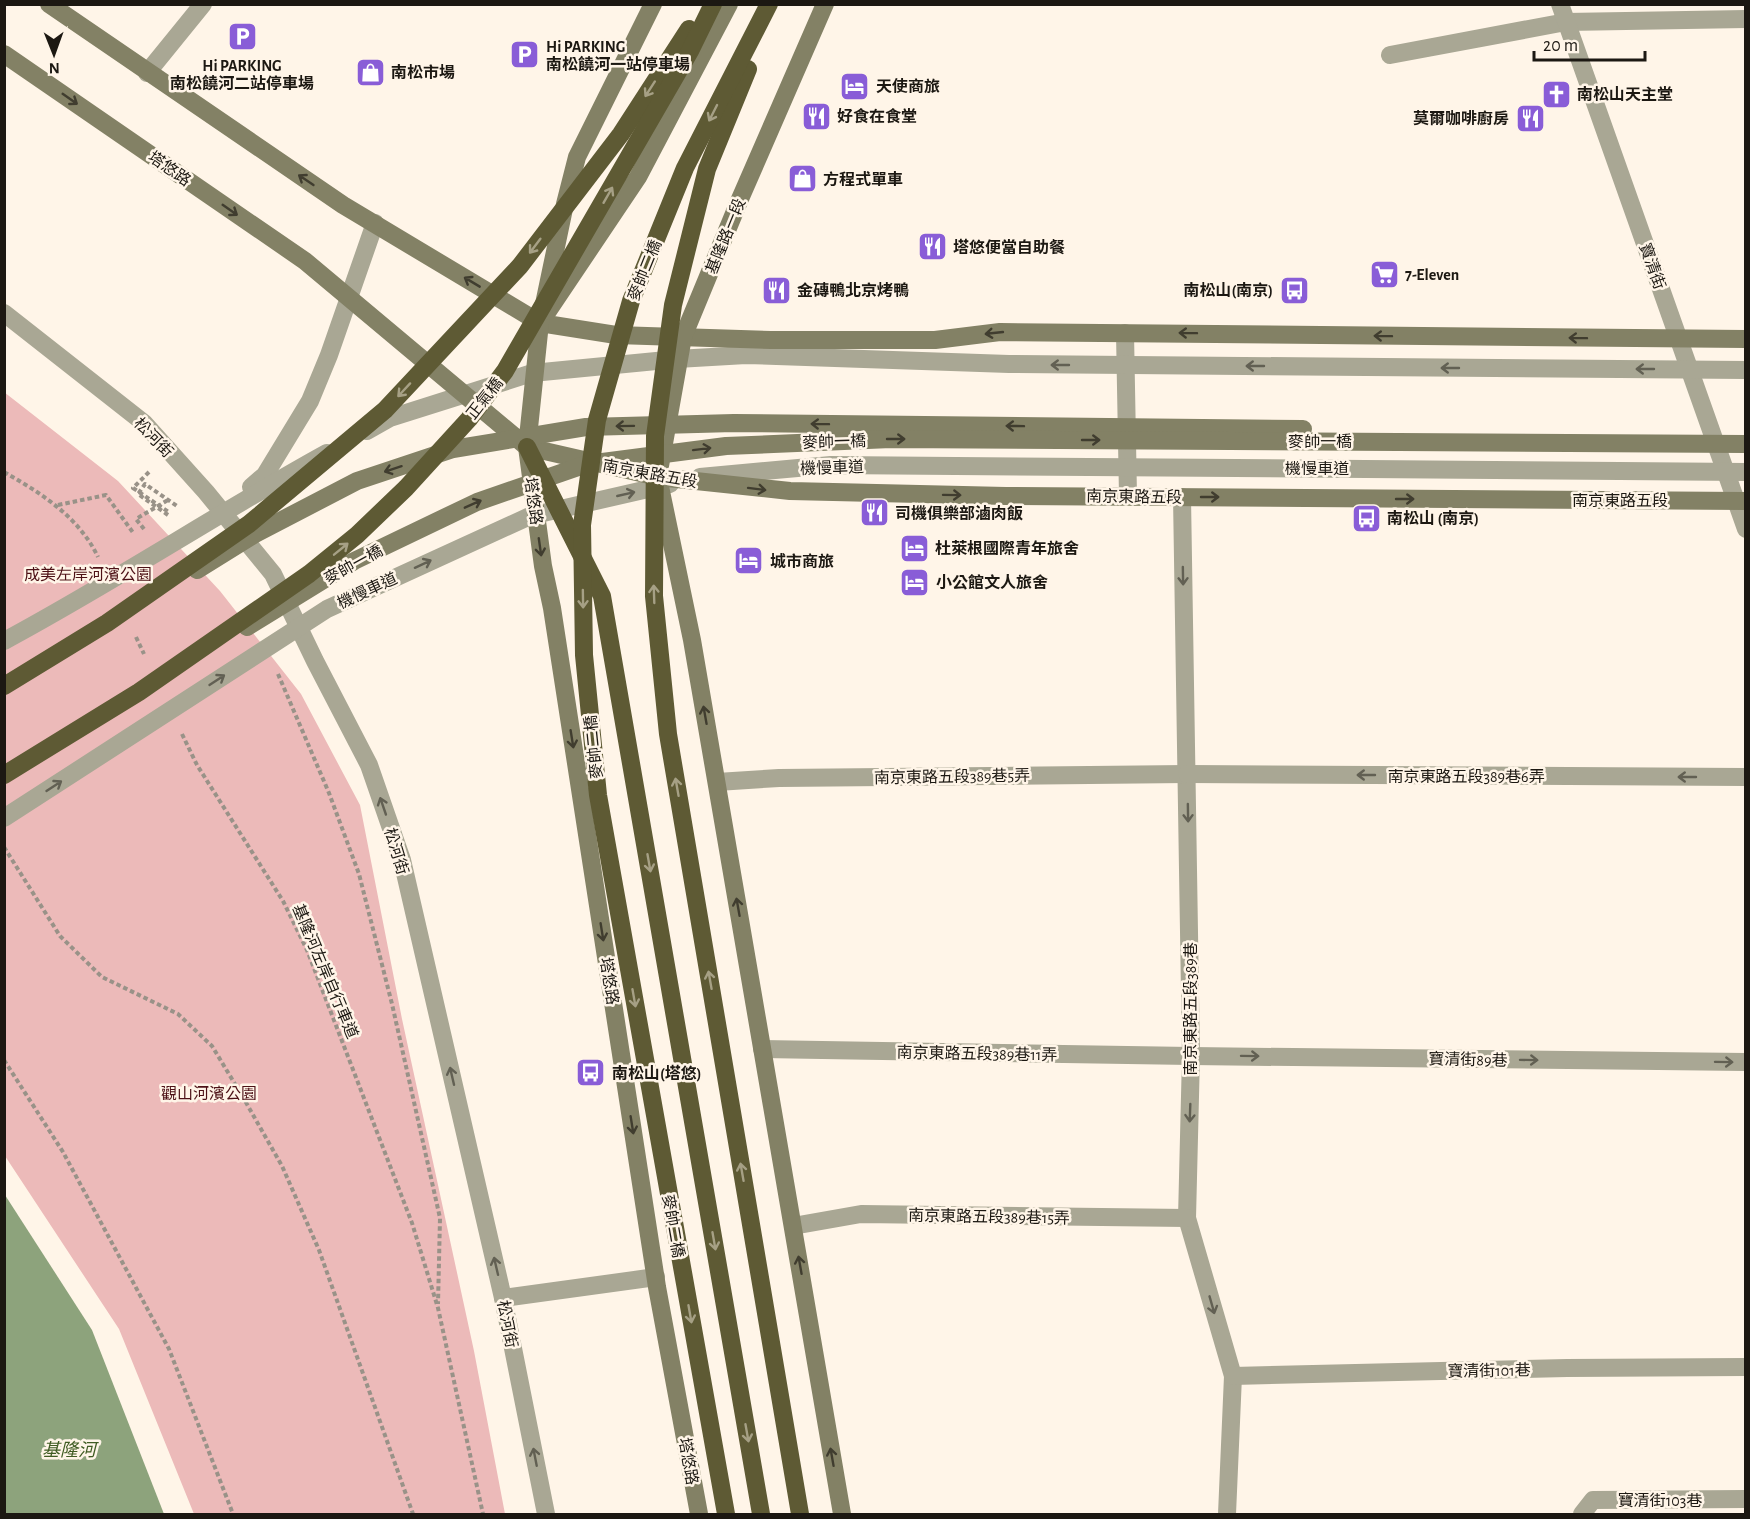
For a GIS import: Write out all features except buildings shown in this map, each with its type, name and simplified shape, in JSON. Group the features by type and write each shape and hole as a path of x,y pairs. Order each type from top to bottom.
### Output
{"highway":[{"name":"麥帥一橋","path":"4,686 107,623 249,524 385,410 520,266 621,134 705,4"},
{"name":"正氣橋","path":"139,692 309,574 357,535 406,488 469,419 505,371 530,332 690,51 713,4"},
{"name":"麥帥二橋","path":"726,1515 598,795 584,655 582,525 597,420 631,301 685,168 769,4"},
{"name":"麥帥二橋","path":"774,4 707,169 673,305 655,436 654,596 668,734 800,1515"},
{"path":"527,447 603,596 761,1515"},
{"name":"麥帥一橋","path":"4,775 139,692"}],"main road":[{"path":"49,4 343,205 540,323 616,335 683,337 935,340 1000,332 1746,339"},
{"path":"540,323 638,177 729,4"},
{"name":"基隆路一段","path":"658,477 683,337 825,4"},
{"path":"540,323 577,157 648,7"},
{"name":"塔悠路","path":"4,54 305,261 527,447"},
{"name":"塔悠路","path":"540,323 527,447 543,566 552,608 656,1277 699,1515"},
{"name":"麥帥一橋","path":"4,686 255,534 357,480 453,449 586,427 746,423 1746,434"},
{"name":"麥帥一橋","path":"4,775 354,561 477,502 587,464 726,446 891,439 1746,444"},
{"name":"南京東路五段","path":"527,447 658,477 790,491 1182,497 1740,501"},
{"path":"658,477 693,640 842,1515"}],"street":[{"path":"147,73 203,4"},
{"name":"寶清街","path":"1560,4 1679,339 1740,501 1746,529"},
{"path":"1390,55 1566,22 1746,19"},
{"path":"222,512 265,475 310,401 329,355 375,223"},
{"name":"松河街","path":"4,313 144,423 273,574 369,765 402,860 503,1298 546,1515"},
{"path":"1125,333 1128,496"},
{"path":"4,641 63,609 281,478 390,418 532,373 746,355 1009,364 1746,370"},
{"name":"機慢車道","path":"4,818 327,609 530,516 705,476 831,465 1746,472"},
{"name":"南京東路五段389巷","path":"1182,497 1191,1056 1187,1218 1233,1376 1227,1515"},
{"name":"南京東路五段389巷5弄","path":"717,782 779,778 1187,774"},
{"name":"南京東路五段389巷6弄","path":"1187,774 1746,777"},
{"name":"南京東路五段389巷11弄","path":"762,1050 1191,1056"},
{"name":"寶清街89巷","path":"1191,1056 1746,1062"},
{"name":"南京東路五段389巷15弄","path":"792,1226 861,1214 1187,1218"},
{"path":"503,1298 656,1277"},
{"name":"寶清街101巷","path":"1233,1376 1567,1368 1746,1367"},
{"name":"寶清街103巷","path":"1582,1515 1593,1507 1746,1499"}],"path":[{"path":"4,472 58,506 91,542 101,563"},
{"path":"149,472 133,488 172,517 138,494 145,484 181,508"},
{"path":"58,506 106,495 136,536"},
{"path":"146,531 136,519 174,497"},
{"path":"131,627 147,659"},
{"path":"276,670 329,793 359,874 392,1004 440,1218 438,1308"},
{"name":"基隆河左岸自行車道","path":"182,734 197,765 283,901 307,950 412,1222 438,1308 483,1515"},
{"path":"4,847 60,936 102,977 178,1014 212,1046 282,1166 319,1250 413,1515"},
{"path":"4,1060 63,1152 169,1349 233,1515"}],"green space":[{"name":"觀山河濱公園","path":"4,392 118,481 220,591 301,694 360,805 402,1019 474,1351 505,1514 194,1514 119,1329 5,1156"}],"water":[{"name":"基隆河","path":"5,1195 92,1330 164,1514 5,1514"}],"place":[{"name":"Hi PARKING 南松饒河二站停車場","path":"242,37"},
{"name":"Hi PARKING 南松饒河一站停車場","path":"525,55"},
{"name":"南松市場","path":"370,72"},
{"name":"天使商旅","path":"855,86"},
{"name":"南松山天主堂","path":"1556,94"},
{"name":"好食在食堂","path":"816,116"},
{"name":"莫爾咖啡廚房","path":"1530,118"},
{"name":"方程式單車","path":"802,179"},
{"name":"塔悠便當自助餐","path":"932,247"},
{"name":"7-Eleven","path":"1384,274"},
{"name":"金磚鴨北京烤鴨","path":"776,290"},
{"name":"南松山(南京)","path":"1294,290"},
{"name":"司機俱樂部滷肉飯","path":"874,513"},
{"name":"南松山 (南京)","path":"1366,518"},
{"name":"杜萊根國際青年旅舍","path":"914,548"},
{"name":"城市商旅","path":"749,561"},
{"name":"小公館文人旅舍","path":"915,582"},
{"name":"南松山(塔悠)","path":"591,1073"}],"park label":[{"name":"成美左岸河濱公園","path":"88,574"}]}
